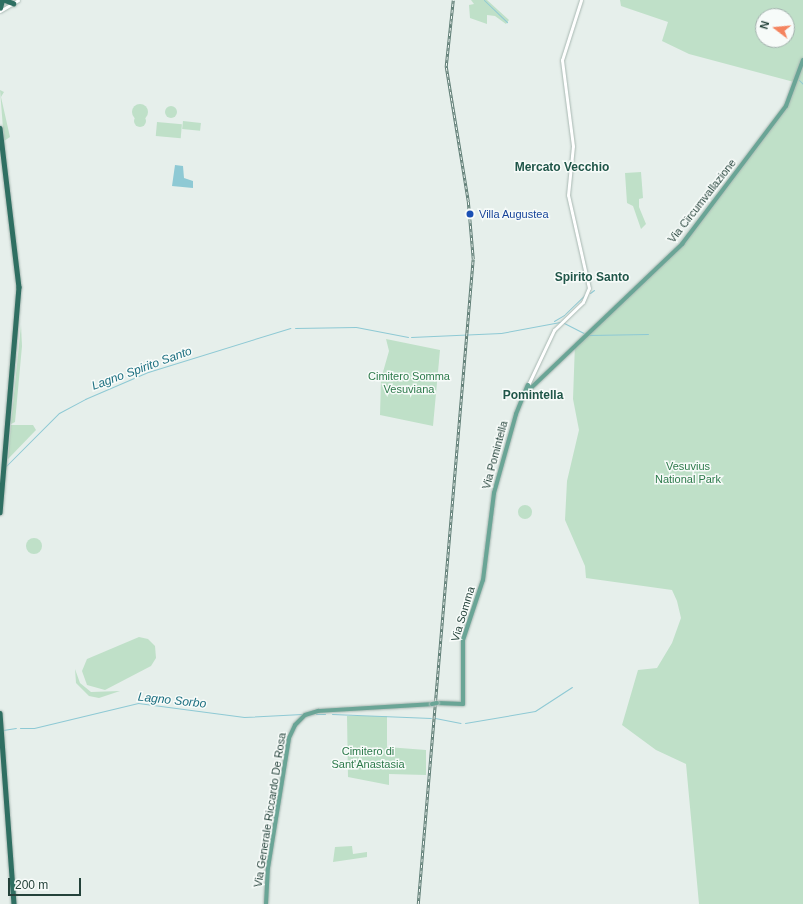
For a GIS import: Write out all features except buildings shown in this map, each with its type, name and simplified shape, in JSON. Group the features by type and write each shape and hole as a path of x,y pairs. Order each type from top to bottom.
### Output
{"highway":[{"path":"3,7 3,0 16,1"},
{"path":"0,128 17,252 19,302 0,512"},
{"path":"0,713 14,902"}],"main road":[{"name":"Via Circumvallazione","path":"529,386 536,383 656,270 698,224 786,106 797,81 803,60"},
{"name":"Via Pomintella","path":"491,530 494,493 521,402 529,386"},
{"name":"Via Somma","path":"463,704 463,640 483,580 491,530"},
{"name":"Via Generale Riccardo De Rosa","path":"266,904 268,868 290,738 295,725 305,715 318,711 435,704 463,704"}],"street":[{"name":"Via Pomintella","path":"529,386 530,379 554,330 583,302 589,288 568,195 573,146 563,56 581,0"},
{"path":"0,11 3,7 16,1"}],"green space":[{"path":"471,0 487,0 509,20 506,24 495,16 487,15 487,24 470,18 469,5 474,4"},
{"name":"Vesuvius National Park","path":"620,0 803,0 803,904 699,904 686,764 656,750 622,725 638,670 657,668 672,643 681,618 677,601 672,590 586,578 585,566 565,520 567,481 579,430 573,399 575,343 683,241 789,98 794,82 689,54 662,41 668,22 621,6"},
{"path":"0,90 4,92 1,97 10,137 4,141"},
{"path":"140,104 146,106 148,112 146,118 140,120 134,118 132,112 134,106"},
{"path":"171,106 175,108 177,112 175,116 171,118 167,116 165,112 167,108"},
{"path":"140,115 144,117 146,121 144,125 140,127 136,125 134,121 136,117"},
{"path":"183,121 201,123 200,131 182,129"},
{"path":"157,122 182,124 181,138 156,136"},
{"path":"641,172 643,198 639,199 639,207 646,224 641,229 633,206 627,203 625,173"},
{"path":"21,325 22,346 15,422 11,424"},
{"name":"Cimitero Somma Vesuviana","path":"386,339 440,350 433,426 380,415 381,379 389,351"},
{"path":"11,425 33,425 36,430 8,459"},
{"path":"525,505 530,507 532,512 530,517 525,519 520,517 518,512 520,507"},
{"path":"34,538 40,540 42,546 40,552 34,554 28,552 26,546 28,540"},
{"path":"139,637 148,639 155,646 156,658 151,666 105,690 87,685 82,671 87,659"},
{"path":"75,669 80,683 91,692 120,691 99,698 89,696 76,683"},
{"name":"Cimitero di Sant'Anastasia","path":"347,716 387,716 387,747 426,750 426,775 389,774 389,785 348,777"},
{"path":"352,846 353,854 367,852 367,857 333,862 335,847"}],"water":[{"path":"175,165 183,166 184,178 193,181 193,188 172,186"}],"waterway":[{"path":"484,0 507,22"},
{"path":"799,80 803,84"},
{"path":"590,293 594,290"},
{"path":"565,314 585,295"},
{"path":"554,321 564,315"},
{"name":"Lagno Spirito Santo","path":"411,337 501,333 560,322"},
{"path":"564,323 584,333"},
{"name":"Lagno Spirito Santo","path":"295,328 356,327 408,337"},
{"name":"Lagno Spirito Santo","path":"6,466 59,413 85,399 148,372 290,328"},
{"path":"589,335 648,334"},
{"name":"Lagno Sorbo","path":"465,723 535,711 572,687"},
{"name":"Lagno Sorbo","path":"20,728 34,728 138,703 244,717 302,714"},
{"name":"Lagno Sorbo","path":"316,714 325,714"},
{"name":"Lagno Sorbo","path":"332,714 431,718"},
{"name":"Lagno Sorbo","path":"435,718 461,723"},
{"name":"Lagno Sorbo","path":"3,730 16,728"}],"railway":[{"path":"418,904 473,259 468,201 446,66 453,0"}],"place":[{"name":"Villa Augustea","path":"470,214"}],"district":[{"name":"Mercato Vecchio","path":"562,168"},
{"name":"Spirito Santo","path":"592,278"},
{"name":"Pomintella","path":"533,396"}]}
